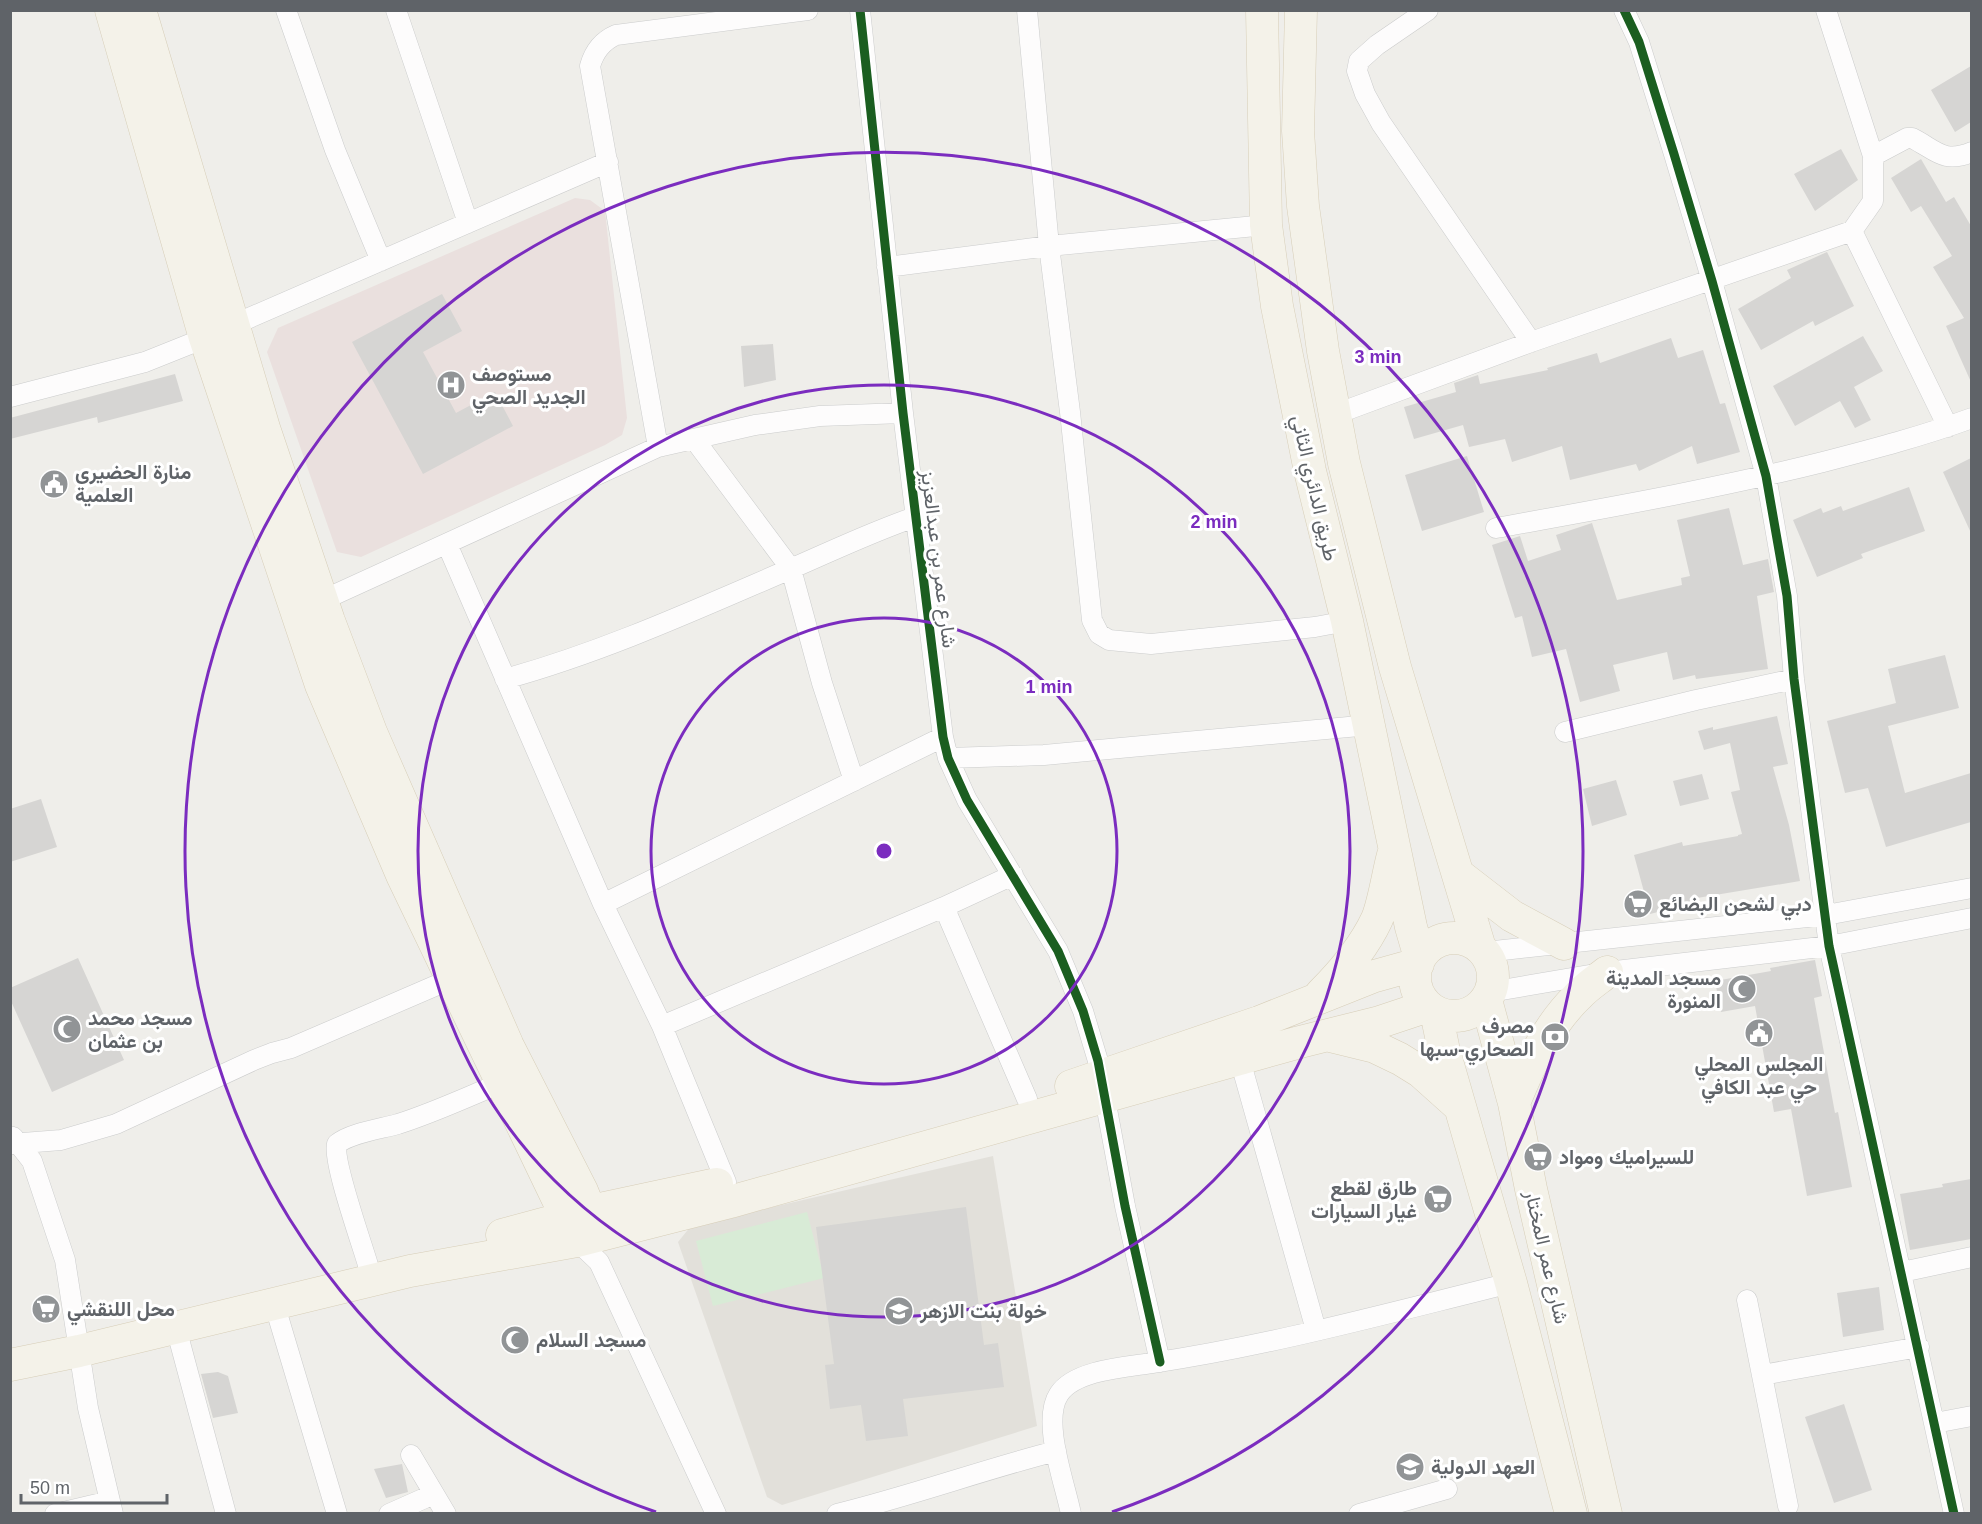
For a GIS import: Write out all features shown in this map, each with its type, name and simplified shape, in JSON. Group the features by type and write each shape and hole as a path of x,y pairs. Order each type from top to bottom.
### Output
{"main road":[{"path":"111,10 219,332 264,428 309,607 321,685 402,875 501,1083 587,1233"},
{"path":"140,10 219,332"},
{"name":"طريق الدائري الثاني","path":"1262,10 1266,225 1277,306 1310,471 1347,621 1419,961"},
{"name":"طريق الدائري الثاني","path":"1301,10 1298,130 1303,206 1323,351 1344,463 1393,657 1483,950"},
{"path":"1287,357 1323,351"},
{"path":"309,607 329,621 371,732 587,1233"},
{"path":"1313,1001 1356,954 1377,917 1395,845"},
{"path":"1459,875 1512,916 1564,944"},
{"path":"1456,938 1469,941 1483,950 1493,971 1488,996 1475,1010 1460,1016 1444,1015 1432,1009 1421,997 1416,987 1416,975 1419,961 1432,945 1456,938"},
{"path":"10,1347 78,1342 176,1328 410,1271 730,1202 1103,1087 1259,1022 1419,961"},
{"path":"1514,1103 1531,1061 1549,1030 1579,994 1607,972"},
{"name":"شارع عمر المختار","path":"1488,996 1606,1514"},
{"path":"10,1365 78,1342 368,1265 501,1236 587,1233 726,1182 939,1126 1027,1099 1103,1087 1240,1060 1432,1009"},
{"name":"شارع عمر المختار","path":"1432,1009 1511,1283 1571,1514"},
{"path":"1324,1036 1345,1038 1375,1047 1400,1059 1421,1072 1460,1106"}],"street":[{"path":"286,10 335,150 381,261"},
{"path":"396,10 468,223"},
{"path":"658,447 590,66 594,55 607,39 616,35 808,10"},
{"name":"شارع عمر بن عبدالعزيز","path":"860,10 903,413 943,737 948,758 967,800 1058,951 1087,1022 1103,1087 1125,1206 1160,1362"},
{"path":"1027,10 1049,246 1070,412 1092,620 1099,634 1109,640 1151,644 1315,627 1347,621"},
{"path":"1428,10 1377,45 1359,61 1357,71 1365,94 1381,123 1531,342"},
{"path":"1624,10 1639,42 1712,281 1766,476 1787,596 1794,679 1829,946 1954,1514"},
{"path":"1336,414 1531,342 1852,231 1873,201 1873,156 1826,10"},
{"path":"1873,156 1907,138 1912,138 1944,156 1953,158 1971,152"},
{"path":"10,397 145,362 219,332 608,162"},
{"path":"887,267 1049,246 1266,225"},
{"path":"1852,231 1948,427"},
{"path":"309,607 658,447 755,425 819,416 903,413"},
{"path":"1496,528 1766,476 1948,427 1971,418"},
{"path":"694,439 791,569 822,683 854,781"},
{"path":"506,679 589,654 855,540 915,517"},
{"path":"447,544 603,904 662,1026 726,1182"},
{"path":"1565,732 1794,679"},
{"path":"948,758 1044,755 1370,725"},
{"path":"603,904 943,737"},
{"path":"662,1026 944,908 1013,875"},
{"path":"1483,950 1564,944 1826,915 1971,888"},
{"path":"944,908 1027,1099"},
{"path":"1488,996 1607,972 1829,946 1971,918"},
{"path":"13,1141 61,1140 116,1124 254,1060 291,1048 451,979"},
{"path":"1240,1060 1316,1330"},
{"path":"368,1265 341,1177 336,1152 337,1144 350,1137 398,1124 439,1109 501,1083"},
{"path":"13,1141 32,1161 65,1260 88,1408 112,1507 56,1514"},
{"path":"587,1233 716,1514"},
{"path":"1902,1272 1971,1257"},
{"path":"1071,1514 1052,1426 1058,1395 1066,1386 1083,1377 1099,1372 1247,1347 1511,1283"},
{"path":"1747,1300 1788,1506"},
{"path":"274,1303 337,1514"},
{"path":"176,1328 226,1514"},
{"path":"1762,1375 1919,1347"},
{"path":"1935,1423 1971,1416"},
{"path":"837,1514 1056,1450"},
{"path":"411,1455 446,1514"},
{"path":"1359,1514 1447,1488"},
{"path":"388,1514 434,1494"}],"shaded area":[{"name":"مستوصف الجديد الصحي","path":"575,198 590,200 605,211 627,418 622,435 605,445 361,557 337,552 267,352 278,328"},
{"path":"993,1156 1037,1426 782,1505 767,1497 678,1242 691,1226"}],"green space":[{"path":"807,1212 824,1278 713,1306 696,1241"}],"building":[{"path":"1971,66 1971,122 1955,132 1931,90"},
{"path":"1841,149 1858,180 1815,211 1794,174"},
{"path":"1921,159 1946,202 1954,197 1971,226 1971,382 1946,326 1964,318 1933,267 1952,256 1921,206 1911,212 1891,178"},
{"path":"1827,252 1854,306 1815,326 1813,321 1761,350 1738,309 1791,278 1787,270"},
{"path":"442,294 462,331 423,352 456,413 495,392 513,426 423,474 352,342"},
{"path":"1863,336 1883,371 1854,387 1871,420 1855,428 1840,401 1795,426 1773,386"},
{"path":"1671,338 1678,358 1703,350 1720,404 1725,403 1740,452 1697,464 1692,446 1639,471 1636,464 1570,480 1562,446 1512,462 1505,439 1469,447 1463,425 1414,439 1404,407 1456,392 1454,383 1478,375 1480,384 1548,370 1547,368 1597,353 1600,363"},
{"path":"773,344 776,380 744,387 741,346"},
{"path":"175,374 183,401 98,423 97,417 10,439 10,418"},
{"path":"1467,456 1484,512 1422,531 1405,475"},
{"path":"1971,458 1971,533 1943,472"},
{"path":"1909,487 1925,531 1861,554 1863,558 1817,577 1793,520 1821,508 1823,513 1841,506 1843,511"},
{"path":"1729,508 1743,565 1768,559 1774,592 1757,596 1768,669 1696,679 1695,675 1673,680 1667,652 1613,665 1620,691 1580,702 1566,649 1532,657 1522,616 1515,618 1492,545 1520,536 1528,561 1561,550 1556,535 1592,523 1617,600 1682,585 1681,578 1690,576 1677,520"},
{"path":"1945,655 1959,708 1888,726 1905,793 1971,773 1971,822 1886,847 1868,788 1845,793 1827,721 1896,703 1888,669"},
{"path":"1777,716 1788,764 1773,767 1789,825 1800,881 1697,898 1698,902 1650,914 1634,855 1682,842 1683,846 1742,834 1731,792 1740,790 1730,743 1704,750 1698,731 1713,727 1713,730"},
{"path":"1702,774 1709,799 1680,806 1673,781"},
{"path":"1616,780 1627,815 1592,826 1583,789"},
{"path":"41,799 57,847 10,862 10,809"},
{"name":"مسجد محمد بن عثمان","path":"78,958 124,1060 52,1092 10,999 10,988"},
{"path":"1815,960 1822,996 1814,998 1835,1113 1838,1112 1852,1187 1807,1196 1791,1109 1774,1112 1755,1006 1721,1012 1715,981"},
{"path":"1971,1179 1971,1239 1910,1250 1900,1194 1943,1187 1942,1184"},
{"path":"966,1207 984,1345 998,1343 1004,1387 903,1399 908,1436 866,1441 861,1405 830,1409 825,1365 834,1364 816,1227"},
{"path":"1879,1287 1884,1330 1843,1337 1837,1293"},
{"path":"218,1372 228,1376 238,1413 213,1418 201,1374"},
{"path":"1844,1404 1872,1490 1834,1503 1805,1417"},
{"path":"402,1464 408,1492 386,1498 374,1469"}],"cycle path":[{"path":"860,10 903,413 943,737 948,758 967,800 1058,951 1083,1011 1098,1061 1125,1206 1160,1362"},
{"path":"1624,10 1639,42 1674,154 1766,476 1787,596 1794,679 1829,946 1954,1514"}],"place":[{"name":"مستوصف الجديد الصحي","path":"451,385"},
{"name":"منارة الحضيري العلمية","path":"54,484"},
{"name":"دبي لشحن البضائع","path":"1638,904"},
{"name":"مسجد المدينة المنورة","path":"1742,989"},
{"name":"مسجد محمد بن عثمان","path":"67,1029"},
{"name":"المجلس المحلي حي عبد الكافي","path":"1759,1033"},
{"name":"مصرف الصحاري-سبها","path":"1555,1037"},
{"name":"للسيراميك ومواد","path":"1538,1157"},
{"name":"طارق لقطع غيار السيارات","path":"1438,1199"},
{"name":"محل اللنقشي","path":"46,1309"},
{"name":"خولة بنت الازهر","path":"899,1311"},
{"name":"مسجد السلام","path":"515,1340"},
{"name":"العهد الدولية","path":"1410,1467"}]}
